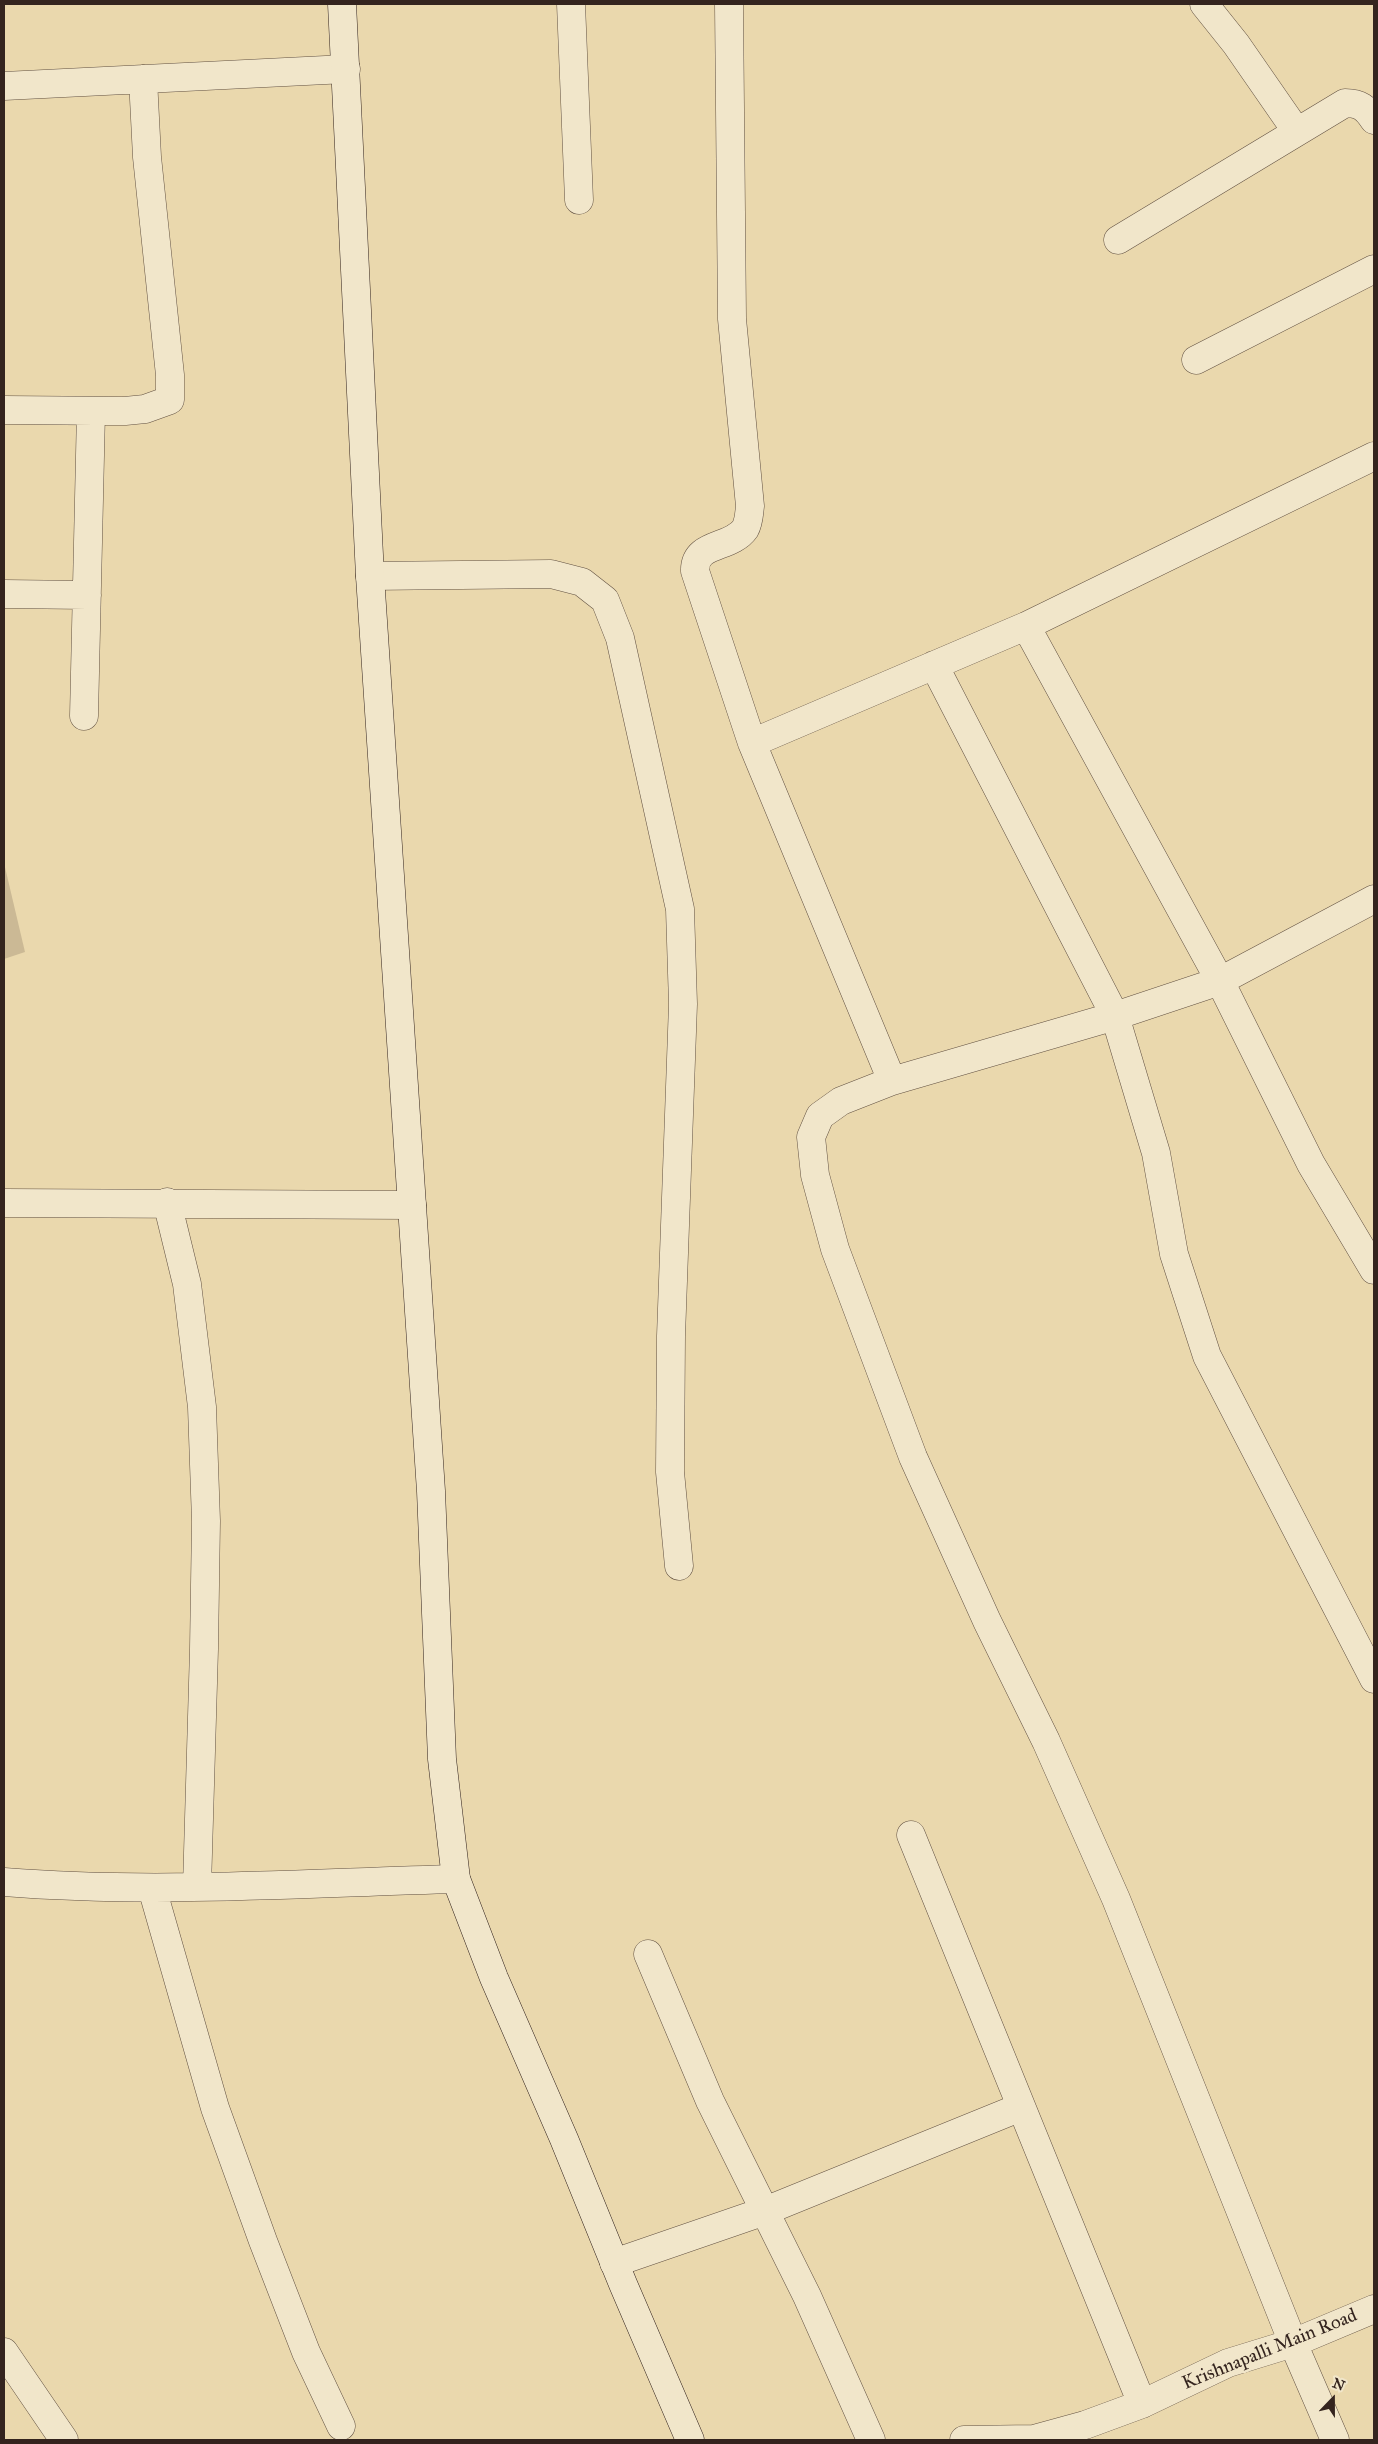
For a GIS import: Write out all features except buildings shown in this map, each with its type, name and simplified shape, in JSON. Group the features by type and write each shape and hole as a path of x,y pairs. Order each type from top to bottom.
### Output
{"street":[{"path":"342,4 370,576 430,1491 442,1759 456,1879 494,1978 564,2138 614,2263 690,2440"},
{"path":"571,4 579,200"},
{"path":"728,4 732,319 750,506 749,520 744,529 738,536 700,554 695,562 695,571 752,743 892,1081"},
{"path":"1204,4 1236,44 1297,132"},
{"path":"4,86 346,69"},
{"path":"4,410 91,412 145,409 168,402 172,395 147,156 143,79"},
{"path":"1118,240 1345,103 1356,103 1366,109 1374,120"},
{"path":"1196,360 1374,269"},
{"path":"84,716 91,412"},
{"path":"752,743 1026,626 1374,456"},
{"path":"370,576 552,574 582,582 605,600 620,638 680,909 683,1004 671,1336 670,1463 679,1566"},
{"path":"4,594 87,595"},
{"path":"1026,626 1220,981 1311,1164 1374,1270"},
{"path":"934,665 1115,1016 1156,1153 1174,1254 1208,1356 1374,1679"},
{"path":"1335,2440 1292,2343 1116,1899 1046,1740 987,1621 913,1457 835,1249 815,1176 811,1137 820,1116 841,1101 892,1081 1115,1016 1220,981 1374,899"},
{"path":"4,1203 167,1202 412,1205"},
{"path":"167,1202 187,1284 202,1407 205,1600 197,1887"},
{"path":"911,1835 1142,2404"},
{"path":"4,1880 87,1888 152,1888 456,1879"},
{"path":"152,1888 222,2125 263,2241 306,2352 341,2426"},
{"path":"648,1954 710,2101 807,2296 870,2440"},
{"path":"614,2263 765,2211 1021,2107"},
{"name":"Krishnapalli Main Road","path":"964,2440 1034,2439 1086,2425 1142,2404 1228,2363 1292,2343 1374,2309"},
{"path":"4,2352 64,2440"}],"shaded area":[{"path":"4,863 25,952 4,959"}]}
